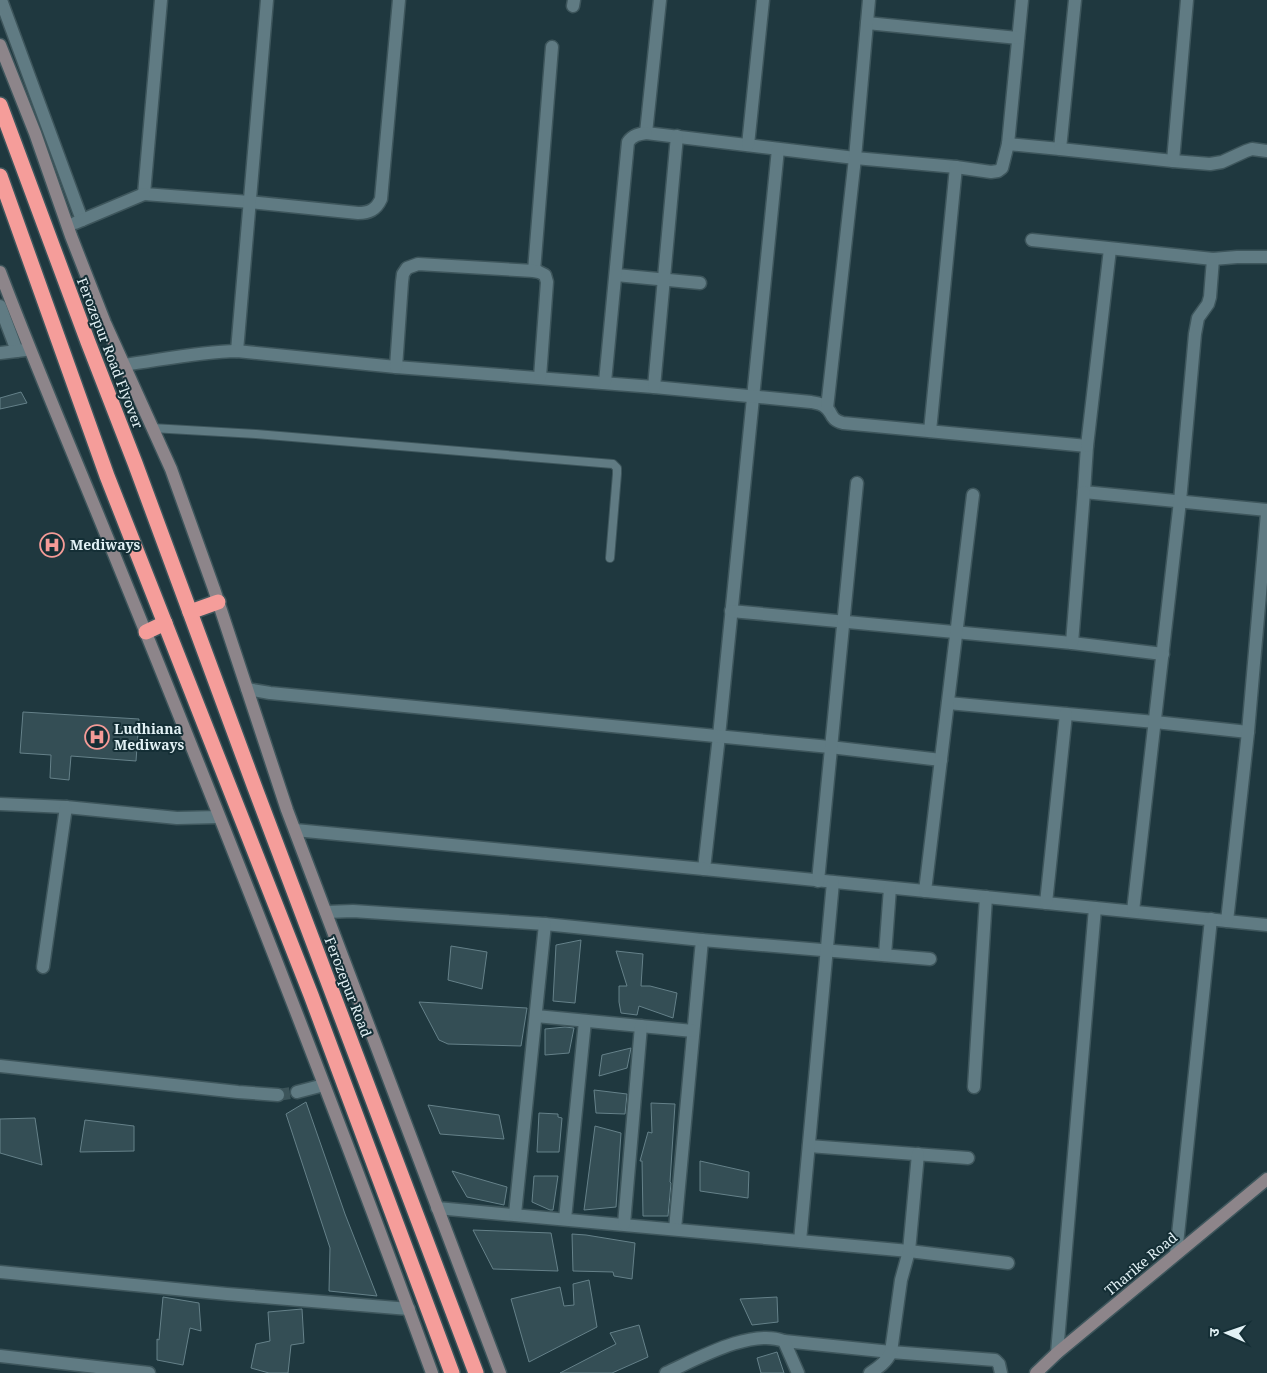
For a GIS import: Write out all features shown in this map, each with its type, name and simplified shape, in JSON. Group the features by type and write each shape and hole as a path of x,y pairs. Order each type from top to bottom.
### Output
{"highway":[{"name":"Ferozepur Road Flyover","path":"0,105 190,612"},
{"path":"0,176 107,476 310,995 452,1373"},
{"path":"190,612 218,602"},
{"name":"Ferozepur Road","path":"190,612 476,1373"},
{"path":"146,632 165,624"}],"main road":[{"path":"0,45 36,133 68,226 105,324 171,468 295,830 500,1373"},
{"path":"0,272 23,350 146,632 281,971 432,1373"},
{"name":"Tharike Road","path":"1036,1373 1057,1353 1267,1179"}],"street":[{"path":"1,0 82,220"},
{"path":"144,194 161,0"},
{"path":"237,351 267,0"},
{"path":"68,226 144,194 250,202 358,214 371,211 378,206 381,199 399,0"},
{"path":"646,133 660,0"},
{"path":"748,145 763,0"},
{"path":"826,408 855,158 869,0"},
{"path":"605,382 628,142 636,135 646,133 855,158 991,172 998,171 1002,168 1008,144 1022,0"},
{"path":"1060,149 1075,0"},
{"path":"1172,161 1187,0"},
{"path":"867,23 1018,38"},
{"path":"534,271 552,47"},
{"path":"654,387 677,136"},
{"path":"1008,144 1216,164 1246,150 1267,151"},
{"path":"704,869 778,149"},
{"path":"930,431 956,167"},
{"path":"1032,240 1213,259 1267,257"},
{"path":"1072,643 1087,446 1110,249"},
{"path":"1133,912 1180,501 1196,326 1198,318 1208,304 1210,297 1213,259"},
{"path":"396,367 402,282 403,274 407,268 418,264 534,271 545,275 547,282 540,378"},
{"path":"616,275 700,283"},
{"path":"0,306 23,350 0,353"},
{"path":"123,365 188,354 237,351 396,367 605,382 811,402 826,408 836,421 1087,446"},
{"path":"818,881 857,483"},
{"path":"1084,492 1267,511 1248,732 1227,921"},
{"path":"925,891 973,495"},
{"path":"731,610 1072,643 1163,654"},
{"path":"247,689 280,694 830,747 941,760"},
{"path":"948,703 1248,732"},
{"path":"1046,903 1066,714"},
{"path":"0,804 66,807 177,818 219,817"},
{"path":"44,967 66,807"},
{"path":"295,830 1267,924"},
{"path":"800,1241 833,882"},
{"path":"885,955 890,888"},
{"path":"974,1087 986,897"},
{"path":"1057,1353 1095,908"},
{"path":"326,912 545,924 702,940 930,959"},
{"path":"1176,1254 1211,919"},
{"path":"515,1214 545,924"},
{"path":"675,1229 702,940"},
{"path":"536,1016 693,1031"},
{"path":"565,1219 585,1021"},
{"path":"624,1224 641,1026"},
{"path":"0,1066 278,1095"},
{"path":"297,1092 324,1085"},
{"path":"809,1146 968,1158"},
{"path":"870,1373 886,1360 891,1352 901,1280 909,1251 918,1154"},
{"path":"438,1208 909,1251 1008,1263"},
{"path":"0,1272 409,1309"},
{"path":"669,1372 746,1340 763,1337 784,1341 891,1352 995,1360 999,1364 1001,1373"},
{"path":"784,1341 798,1373"},
{"path":"0,1356 149,1373"}],"lane":[{"path":"152,428 256,434 613,464 617,468 617,474 610,558"}],"building":[{"path":"21,392 27,403 0,409 0,398"},
{"path":"23,712 139,719 136,761 71,756 69,780 50,778 51,755 20,753"},
{"path":"581,940 575,1003 553,1001 556,945"},
{"path":"451,946 487,952 482,989 448,980"},
{"path":"616,951 643,954 641,986 650,986 677,993 673,1018 639,1006 637,1015 621,1013 619,986 627,986"},
{"path":"419,1002 527,1008 521,1046 448,1044 439,1040"},
{"path":"574,1028 569,1053 545,1055 545,1029"},
{"path":"631,1048 627,1068 599,1076 602,1055"},
{"path":"594,1090 627,1094 625,1114 596,1113"},
{"path":"306,1102 345,1214 377,1296 329,1291 330,1248 286,1114"},
{"path":"651,1103 675,1104 668,1216 643,1216 642,1161 640,1161 648,1132 652,1133"},
{"path":"428,1105 499,1115 504,1139 440,1134"},
{"path":"539,1113 558,1114 558,1117 562,1118 559,1152 537,1152"},
{"path":"35,1118 42,1165 0,1153 0,1119"},
{"path":"85,1120 134,1126 134,1151 80,1152"},
{"path":"595,1126 621,1133 616,1207 584,1210"},
{"path":"700,1161 749,1172 748,1198 700,1191"},
{"path":"452,1171 507,1187 504,1205 467,1197"},
{"path":"534,1176 558,1176 553,1210 532,1202"},
{"path":"473,1230 551,1233 558,1271 493,1269"},
{"path":"572,1234 635,1243 632,1279 614,1276 613,1272 573,1271"},
{"path":"589,1280 597,1327 529,1362 511,1299 560,1287 564,1306 574,1305 573,1284"},
{"path":"163,1297 199,1303 201,1331 190,1328 183,1365 157,1360 157,1339 159,1340"},
{"path":"777,1297 778,1322 752,1325 740,1299"},
{"path":"302,1309 304,1343 291,1345 288,1373 269,1373 251,1368 256,1344 270,1341 268,1312"},
{"path":"639,1325 648,1357 612,1373 560,1373 616,1344 610,1333"},
{"path":"777,1352 784,1373 761,1373 757,1358"}],"tunnel":[{"path":"278,1095 297,1092"}],"place":[{"name":"Mediways","path":"52,545"},
{"name":"Ludhiana Mediways","path":"97,737"}]}
